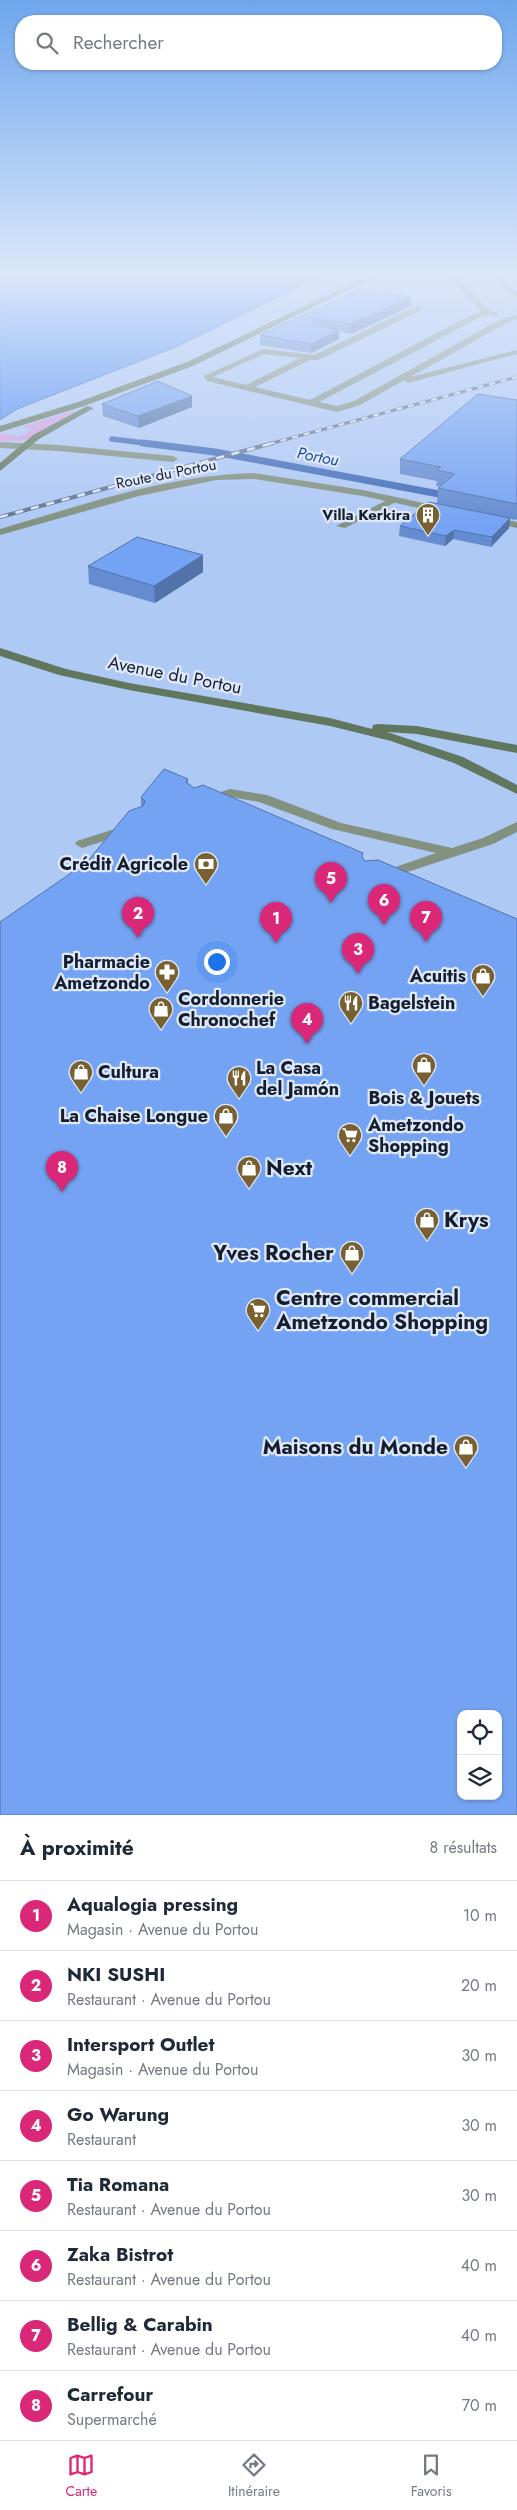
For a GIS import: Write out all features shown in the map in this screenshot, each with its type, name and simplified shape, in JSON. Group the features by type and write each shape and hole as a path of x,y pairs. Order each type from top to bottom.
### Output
{"main road":[{"path":"0,429 122,390 205,357"},
{"path":"0,468 23,446 122,390"},
{"name":"Avenue du Portou","path":"0,652 69,673 345,726 441,753 492,775 517,790"},
{"name":"Avenue du Portou","path":"345,726 417,730 517,749"}],"street":[{"path":"250,357 208,376 210,379 337,409 357,403 439,357"},
{"path":"301,357 319,357"},
{"path":"311,403 399,357"},
{"path":"385,386 499,357"},
{"path":"247,388 307,358"},
{"path":"0,445 59,448 173,459"},
{"name":"Route du Portou","path":"0,532 137,493 216,477 254,476 395,500 451,512"},
{"path":"342,526 395,500"},
{"path":"480,517 517,525"},
{"path":"196,805 230,793 262,798 337,826 453,852"},
{"path":"82,844 138,825"},
{"path":"369,880 488,841 517,826"}],"shaded area":[{"path":"72,411 75,412 25,440 0,441 0,433 18,437 33,430 22,427"}],"water":[{"path":"0,357 151,357 17,409 0,420"}],"building":[{"path":"158,381 192,396 138,416 102,404"},
{"path":"478,394 517,400 517,504 438,488 455,474 437,470 441,467 400,459"},
{"path":"429,502 510,518 492,537 454,530 446,536 400,526"},
{"path":"137,537 203,555 154,586 88,566"},
{"name":"Centre commercial Ametzondo Shopping","path":"164,769 188,779 186,782 194,788 203,785 363,853 362,857 365,861 378,860 517,919 517,1815 0,1815 0,922 87,862 129,811 143,806 145,801 141,797"}],"waterway":[{"name":"Portou","path":"112,439 153,444"},
{"name":"Portou","path":"143,443 215,452 450,496"}],"railway":[{"path":"269,444 517,377"},
{"path":"0,517 273,443"}],"place":[{"name":"Villa Kerkira","path":"428,536"},
{"name":"Crédit Agricole","path":"206,885"},
{"name":"Tia Romana","path":"331,903"},
{"name":"Zaka Bistrot","path":"384,925"},
{"name":"NKI SUSHI","path":"138,938"},
{"name":"Bellig & Carabin","path":"426,942"},
{"name":"Aqualogia pressing","path":"276,943"},
{"name":"Intersport Outlet","path":"358,974"},
{"name":"Pharmacie Ametzondo","path":"167,993"},
{"name":"Acuitis","path":"483,997"},
{"name":"Bagelstein","path":"351,1024"},
{"name":"Cordonnerie Chronochef","path":"161,1030"},
{"name":"Go Warung","path":"307,1044"},
{"name":"Bois & Jouets","path":"424,1086"},
{"name":"Cultura","path":"81,1093"},
{"name":"La Casa del Jamón","path":"239,1099"},
{"name":"La Chaise Longue","path":"226,1137"},
{"name":"Ametzondo Shopping","path":"350,1156"},
{"name":"Next","path":"249,1189"},
{"name":"Carrefour","path":"62,1192"},
{"name":"Krys","path":"427,1241"},
{"name":"Yves Rocher","path":"352,1274"},
{"name":"Centre commercial Ametzondo Shopping","path":"258,1331"},
{"name":"Maisons du Monde","path":"466,1468"}]}
